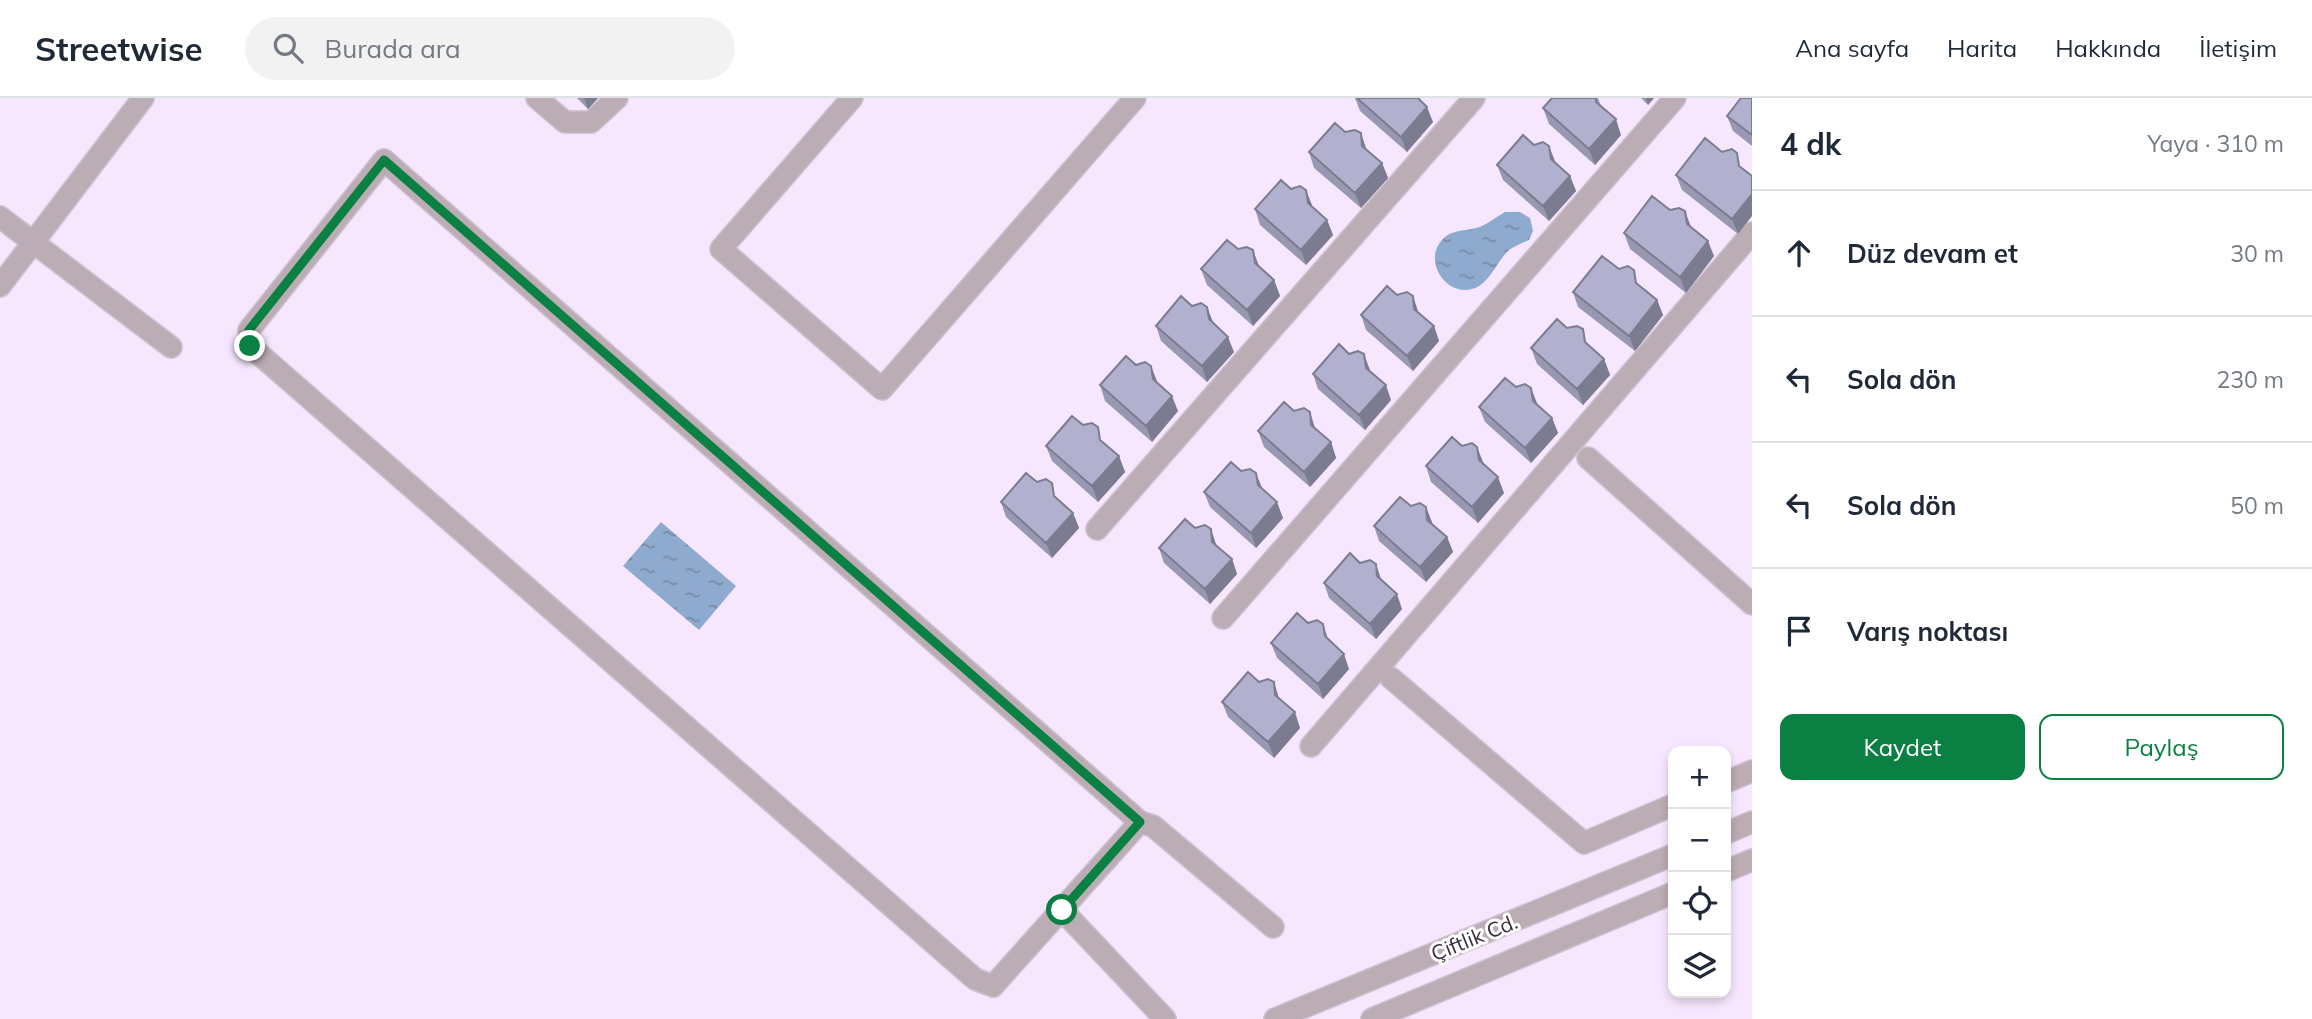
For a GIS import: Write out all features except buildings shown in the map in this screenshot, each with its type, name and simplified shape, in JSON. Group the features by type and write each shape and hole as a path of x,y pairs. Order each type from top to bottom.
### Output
{"street":[{"path":"0,286 143,98"},
{"path":"537,98 565,122 591,122 617,98"},
{"path":"852,98 720,249 882,389 1135,98"},
{"path":"1097,529 1474,98"},
{"path":"1223,618 1675,98"},
{"path":"1140,822 993,986 975,979 250,346 249,330 384,160 1140,822 1153,826 1273,927"},
{"path":"0,217 171,347"},
{"path":"1311,746 1752,233"},
{"path":"1588,457 1752,604"},
{"path":"1391,678 1584,843 1668,806"},
{"path":"1731,780 1752,771"},
{"path":"1731,831 1752,822"},
{"name":"Çiftlik Cd.","path":"1275,1019 1668,857"},
{"path":"1731,869 1752,860"},
{"name":"Çiftlik Cd.","path":"1371,1019 1668,895"},
{"path":"1062,910 1165,1019"}],"water":[{"path":"1505,212 1520,212 1530,218 1533,231 1529,240 1509,250 1478,287 1462,290 1446,282 1436,266 1435,257 1442,240 1455,232 1482,226"},
{"path":"661,522 736,586 699,630 623,566"}],"route":[{"path":"250,346 249,330 384,160 1140,822 1062,910"}]}
